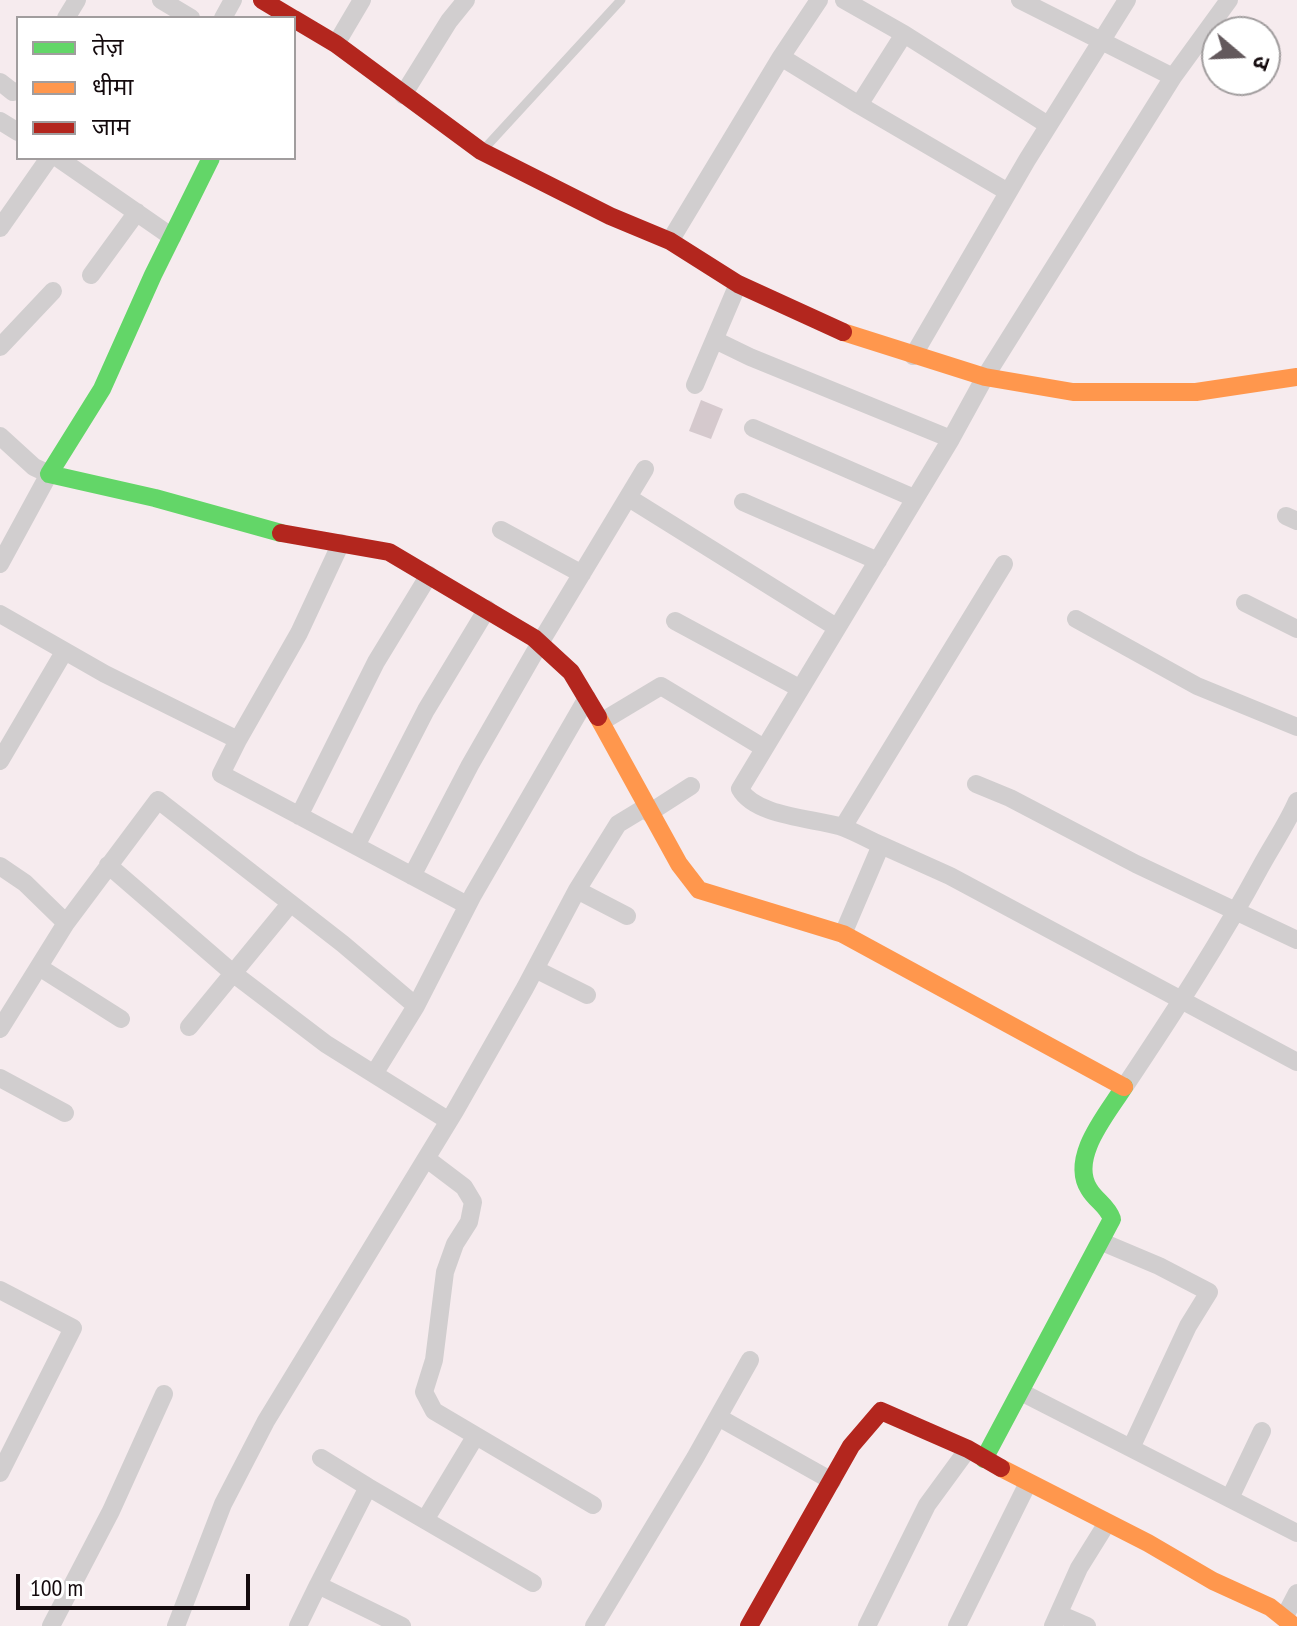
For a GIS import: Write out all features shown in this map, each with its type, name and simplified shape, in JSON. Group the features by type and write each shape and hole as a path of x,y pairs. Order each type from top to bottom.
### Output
{"street":[{"path":"161,0 185,16"},
{"path":"262,0 285,16"},
{"path":"336,44 362,0"},
{"path":"403,95 449,21 466,0"},
{"path":"670,241 819,0"},
{"path":"844,0 1048,125"},
{"path":"1020,0 1173,77"},
{"path":"913,356 1048,125 1127,0"},
{"path":"1229,0 1173,77 985,377 951,439 740,789 745,798 768,810 843,827 950,876 1297,1062"},
{"path":"296,24 336,44 481,151 610,216 670,241 738,284 840,331 985,377 1073,392 1196,392 1297,377"},
{"path":"859,105 904,34"},
{"path":"781,57 1008,192"},
{"path":"0,228 48,160"},
{"path":"61,160 172,237"},
{"path":"86,176 93,160"},
{"path":"1,557 102,389 210,160"},
{"path":"91,275 137,212"},
{"path":"695,385 738,284"},
{"path":"0,347 53,291"},
{"path":"715,340 951,439"},
{"path":"753,428 914,498"},
{"path":"0,436 34,467 49,474 155,498 285,534 389,552 429,575 540,643 571,672 647,810 679,864 699,890 843,934 1125,1086"},
{"path":"412,876 470,765 645,469"},
{"path":"629,498 836,627"},
{"path":"743,502 789,525 878,561"},
{"path":"501,530 582,574"},
{"path":"341,543 299,633 221,774 467,905"},
{"path":"843,827 1004,564"},
{"path":"299,816 376,662 429,575"},
{"path":"1245,603 1297,629"},
{"path":"356,846 426,710 487,609"},
{"path":"0,614 64,652 238,740"},
{"path":"1076,619 1197,686 1297,727"},
{"path":"675,621 799,688"},
{"path":"1,757 64,652"},
{"path":"601,722 661,686 764,748"},
{"path":"374,1074 416,1006 467,905 587,698"},
{"path":"976,784 1297,940"},
{"path":"176,1626 223,1504 266,1421 427,1159 577,890 618,824 691,786"},
{"path":"0,1029 66,923 158,800 343,944 416,1006"},
{"path":"867,1626 927,1505 976,1454 1021,1392 1077,1281 1102,1242 1112,1219 1109,1207 1089,1189 1083,1173 1086,1153 1125,1086 1237,912 1263,862 1291,832 1297,801"},
{"path":"843,934 881,845"},
{"path":"108,865 234,974 326,1044 449,1121"},
{"path":"0,866 25,883 66,923"},
{"path":"577,890 627,916"},
{"path":"189,1027 290,904"},
{"path":"39,967 121,1019"},
{"path":"535,969 587,995"},
{"path":"0,1078 65,1113"},
{"path":"427,1159 464,1187 473,1202 469,1222 455,1244 445,1272 434,1360 424,1392 434,1411 593,1505"},
{"path":"1102,1242 1209,1292 1188,1326 1131,1448"},
{"path":"0,1290 73,1328 0,1473"},
{"path":"594,1626 750,1360"},
{"path":"1021,1392 1297,1533"},
{"path":"51,1626 111,1511 164,1394"},
{"path":"749,1626 851,1446 881,1411 976,1454 1213,1581 1270,1607 1289,1622 1297,1593"},
{"path":"718,1417 832,1481"},
{"path":"1230,1498 1262,1431"},
{"path":"425,1520 475,1437"},
{"path":"321,1458 533,1583"},
{"path":"957,1626 1028,1483"},
{"path":"298,1626 368,1487"},
{"path":"1087,1626 1056,1620 1079,1568 1107,1523"},
{"path":"318,1585 402,1626"}],"lane":[{"path":"481,151 621,0"}],"building":[{"path":"701,400 723,409 711,439 689,431"}],"traffic: fast":[{"path":"210,160 153,275 102,389 49,474 155,498 281,533"},
{"path":"984,1459 1112,1219 1089,1189 1084,1176 1084,1163 1093,1136 1124,1087"}],"traffic: slow":[{"path":"843,332 985,377 1073,392 1196,392 1297,377"},
{"path":"598,717 679,864 699,890 843,934 1124,1087"},
{"path":"1001,1468 1148,1543 1213,1581 1270,1607 1294,1626"}],"traffic: jam":[{"path":"262,0 289,16"},
{"path":"296,20 336,44 481,151 610,216 670,241 738,284 843,332"},
{"path":"281,533 389,552 534,638 571,672 598,717"},
{"path":"749,1626 851,1446 881,1411 968,1449 1001,1468"}]}
